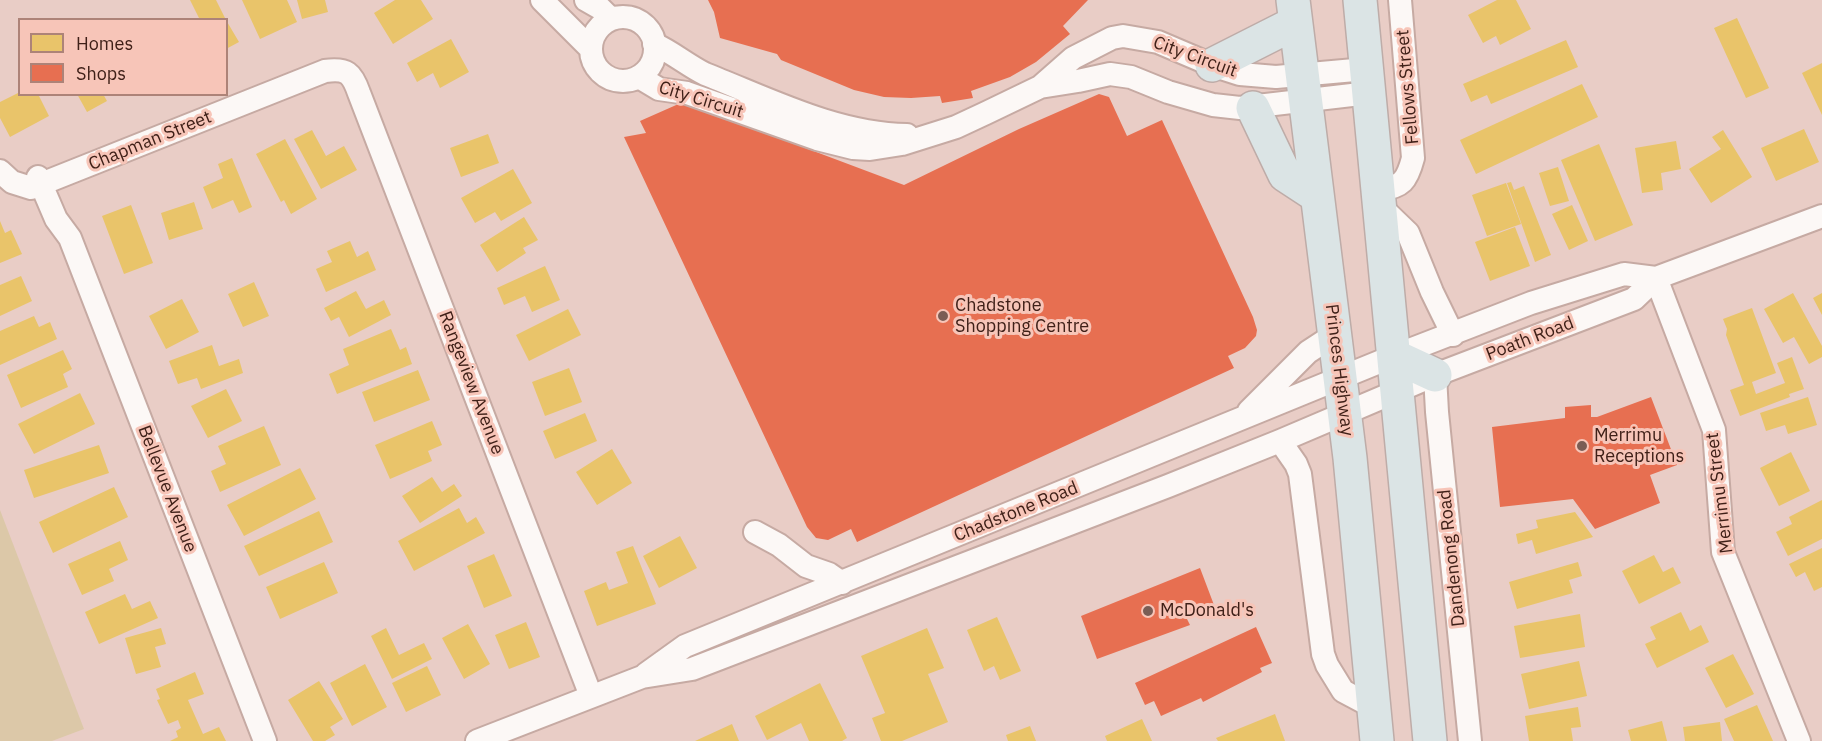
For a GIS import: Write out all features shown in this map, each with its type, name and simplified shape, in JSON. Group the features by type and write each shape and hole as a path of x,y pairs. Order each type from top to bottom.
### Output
{"highway":[{"path":"1360,0 1430,741"},
{"path":"1212,65 1294,12"},
{"name":"Princes Highway","path":"1294,12 1344,414 1376,732"},
{"path":"1254,108 1285,175 1317,196"},
{"path":"1394,356 1435,375"}],"street":[{"path":"542,0 590,48 596,66 604,75 621,81 639,77 652,63 654,44 650,32 641,23 624,17 611,19 596,30 590,48"},
{"path":"586,0 600,8 611,19"},
{"name":"Fellows Street","path":"1379,198 1401,183 1413,158 1400,0"},
{"name":"City Circuit","path":"639,77 659,89 687,93 837,145 853,148 884,148 938,132 997,109 1040,87 1073,58 1113,38 1123,36 1166,44 1212,65 1240,74 1276,77 1303,89"},
{"name":"City Circuit","path":"654,44 670,51 692,68 705,74 819,118 876,133 894,135 938,132"},
{"name":"Chapman Street","path":"44,180 325,71 347,72"},
{"name":"Rangeview Avenue","path":"347,72 352,76 359,93 591,696"},
{"name":"City Circuit","path":"1040,87 1110,74 1131,78 1213,105 1254,108 1303,89 1367,81"},
{"name":"Bellevue Avenue","path":"44,180 68,215 70,238 265,741"},
{"path":"1379,198 1408,233 1432,292 1453,335"},
{"name":"Poath Road","path":"1397,391 1634,299 1656,278 1822,216"},
{"name":"Poath Road","path":"1394,356 1531,303 1624,274 1656,278"},
{"name":"Merrimu Street","path":"1656,278 1714,430 1723,552 1799,741"},
{"path":"1242,418 1308,352 1334,335"},
{"name":"Chadstone Road","path":"642,677 685,646 1394,356"},
{"name":"Dandenong Road","path":"1435,375 1470,741"},
{"name":"Chadstone Road","path":"477,741 642,677 692,669 1280,441 1397,391"},
{"path":"1280,441 1300,474 1321,641 1327,665 1343,691 1376,732"},
{"path":"755,532 779,545 806,566 829,574 842,583"}],"shaded area":[{"path":"0,510 84,729 52,741 0,741"}],"building: Homes":[{"path":"190,0 216,0 225,18 199,18"},
{"path":"242,0 287,0 297,22 260,39"},
{"path":"297,0 325,0 328,12 302,19"},
{"path":"395,0 421,0 433,19 393,44 374,13"},
{"path":"1497,0 1516,0 1531,29 1500,45 1496,36 1483,43 1468,15"},
{"path":"1737,18 1769,88 1746,98 1714,28"},
{"path":"228,23 239,42 228,48"},
{"path":"451,39 469,72 440,88 433,73 417,82 407,63"},
{"path":"1566,40 1578,67 1491,104 1487,95 1471,102 1463,84"},
{"path":"1822,63 1822,115 1802,73"},
{"path":"1582,84 1598,117 1476,174 1460,140"},
{"path":"18,93 18,96 39,96 49,116 10,137 0,118 0,102"},
{"path":"78,96 104,96 107,101 87,112"},
{"path":"1804,129 1819,162 1776,181 1761,148"},
{"path":"312,130 326,156 344,146 357,170 321,189 294,139"},
{"path":"1723,130 1752,177 1711,203 1689,169 1721,149 1712,137"},
{"path":"488,134 499,163 461,177 450,148"},
{"path":"285,139 317,199 291,214 284,200 281,202 256,154"},
{"path":"1676,141 1681,169 1661,173 1663,190 1642,193 1635,148"},
{"path":"1599,144 1633,225 1595,241 1561,160"},
{"path":"232,158 252,207 239,213 233,200 212,209 203,187 223,178 218,164"},
{"path":"1558,167 1569,201 1550,206 1539,173"},
{"path":"513,169 532,203 501,221 495,212 475,223 461,198"},
{"path":"1511,182 1514,190 1524,186 1551,255 1535,262 1507,183"},
{"path":"1506,183 1521,224 1487,236 1472,195"},
{"path":"194,202 203,229 169,240 161,213"},
{"path":"131,205 153,263 124,274 102,216"},
{"path":"1572,205 1588,241 1569,250 1552,214"},
{"path":"524,217 538,240 523,248 526,253 497,272 480,245"},
{"path":"0,221 5,233 11,230 22,254 0,263"},
{"path":"1515,227 1530,266 1490,281 1475,242"},
{"path":"350,241 357,257 368,251 376,270 326,292 316,269 332,262 327,251"},
{"path":"545,266 560,300 532,312 525,296 504,305 497,288"},
{"path":"21,276 32,301 0,316 0,285"},
{"path":"254,282 269,316 243,327 228,294"},
{"path":"356,291 366,309 384,300 391,315 349,337 339,317 331,321 324,308"},
{"path":"1793,293 1822,346 1822,357 1809,364 1794,337 1783,343 1764,309"},
{"path":"1822,293 1822,315 1813,298"},
{"path":"182,299 199,332 166,349 149,316"},
{"path":"1752,308 1776,373 1752,382 1756,394 1785,383 1777,363 1792,357 1804,389 1789,394 1790,397 1740,416 1730,390 1744,385 1726,335 1727,329 1723,319"},
{"path":"568,309 581,335 529,361 516,335"},
{"path":"34,316 39,327 50,322 57,339 0,365 0,331"},
{"path":"391,329 400,350 406,347 412,364 337,394 329,374 349,365 343,349"},
{"path":"212,345 219,366 239,359 243,373 201,389 197,378 178,384 169,361"},
{"path":"63,350 72,369 63,374 68,387 21,408 7,375"},
{"path":"569,368 582,402 545,416 532,382"},
{"path":"418,370 430,400 374,422 362,392"},
{"path":"226,389 242,421 208,438 191,406"},
{"path":"80,393 95,424 34,454 18,424"},
{"path":"1808,397 1817,425 1788,434 1785,425 1766,431 1760,413"},
{"path":"585,413 597,441 555,459 543,431"},
{"path":"432,421 442,445 428,451 432,461 390,479 375,445"},
{"path":"264,426 281,465 220,492 211,471 226,464 218,446"},
{"path":"99,445 109,473 34,498 24,470"},
{"path":"612,449 632,483 597,505 576,472"},
{"path":"1791,452 1810,491 1779,506 1760,468"},
{"path":"300,468 316,499 244,536 227,505"},
{"path":"432,477 442,492 454,484 462,496 420,523 402,496"},
{"path":"114,487 128,517 53,553 39,522"},
{"path":"1822,500 1822,539 1788,556 1776,532 1792,524 1789,517"},
{"path":"459,508 467,523 476,517 485,533 414,571 398,541"},
{"path":"319,511 333,542 259,576 244,546"},
{"path":"1575,512 1593,537 1536,554 1532,540 1518,544 1516,534 1538,528 1536,520"},
{"path":"680,536 697,568 659,588 643,556"},
{"path":"120,541 128,560 109,569 114,581 82,595 68,564"},
{"path":"633,546 656,604 597,626 584,591 606,582 609,590 628,583 616,552"},
{"path":"1822,548 1822,587 1814,591 1805,572 1796,577 1789,564"},
{"path":"494,554 512,596 484,608 467,566"},
{"path":"1654,555 1663,572 1673,567 1681,583 1639,604 1622,571"},
{"path":"324,562 338,593 280,619 266,587"},
{"path":"1578,562 1582,576 1569,580 1573,593 1517,609 1509,582"},
{"path":"125,594 132,609 150,601 158,618 99,644 85,612"},
{"path":"1681,612 1690,631 1701,625 1709,642 1657,668 1645,644 1656,639 1650,627"},
{"path":"1580,614 1585,647 1520,658 1514,626"},
{"path":"997,617 1021,671 1000,680 994,666 984,671 967,630"},
{"path":"526,622 540,657 509,669 495,635"},
{"path":"468,624 490,664 464,679 442,638"},
{"path":"161,628 166,644 155,647 161,667 136,674 125,638"},
{"path":"386,628 399,655 424,643 432,659 392,679 371,636"},
{"path":"927,628 944,668 928,674 948,722 902,741 881,741 872,718 885,713 861,656"},
{"path":"1733,654 1754,694 1726,708 1705,668"},
{"path":"1579,661 1587,696 1529,709 1521,674"},
{"path":"365,664 387,707 352,726 330,683"},
{"path":"427,666 441,695 406,712 392,683"},
{"path":"195,672 204,694 188,700 203,734 219,727 226,741 170,741 178,737 176,731 181,728 178,720 168,724 157,700 160,699 156,689"},
{"path":"319,681 343,719 330,727 335,735 325,741 313,741 288,700"},
{"path":"820,683 847,738 842,741 809,741 801,723 767,740 755,716"},
{"path":"1757,705 1773,741 1734,741 1724,719"},
{"path":"1578,707 1581,727 1571,728 1573,741 1529,741 1525,716"},
{"path":"1275,714 1285,741 1218,741 1216,738"},
{"path":"1142,719 1152,741 1107,741 1105,736"},
{"path":"1662,721 1667,741 1631,741 1628,730"},
{"path":"1720,722 1722,741 1685,741 1683,727"},
{"path":"732,724 739,741 695,741"},
{"path":"1030,726 1036,741 1008,741 1006,735"}],"building: Shops":[{"path":"708,0 1088,0 1063,26 1070,34 1036,62 1010,77 971,91 973,98 942,103 940,96 884,97 854,90 781,60 777,54 720,38 714,12"},
{"path":"1099,94 1109,97 1127,136 1162,120 1253,317 1257,330 1256,336 1245,348 1228,356 1234,368 857,542 851,529 828,540 816,538 807,527 624,137 646,133 640,121 683,102 904,185 1019,129"},
{"name":"Merrimu Receptions","path":"1651,397 1677,465 1650,475 1660,503 1595,529 1573,499 1500,507 1492,427 1565,418 1565,407 1591,405 1591,417 1597,417"},
{"name":"McDonald's","path":"1200,568 1214,605 1186,617 1190,625 1097,659 1081,616"},
{"path":"1256,627 1272,663 1260,668 1262,672 1203,702 1201,698 1161,716 1154,701 1145,705 1135,683"}],"place":[{"name":"Chadstone Shopping Centre","path":"943,316"},
{"name":"Merrimu Receptions","path":"1582,446"},
{"name":"McDonald's","path":"1148,611"}]}
